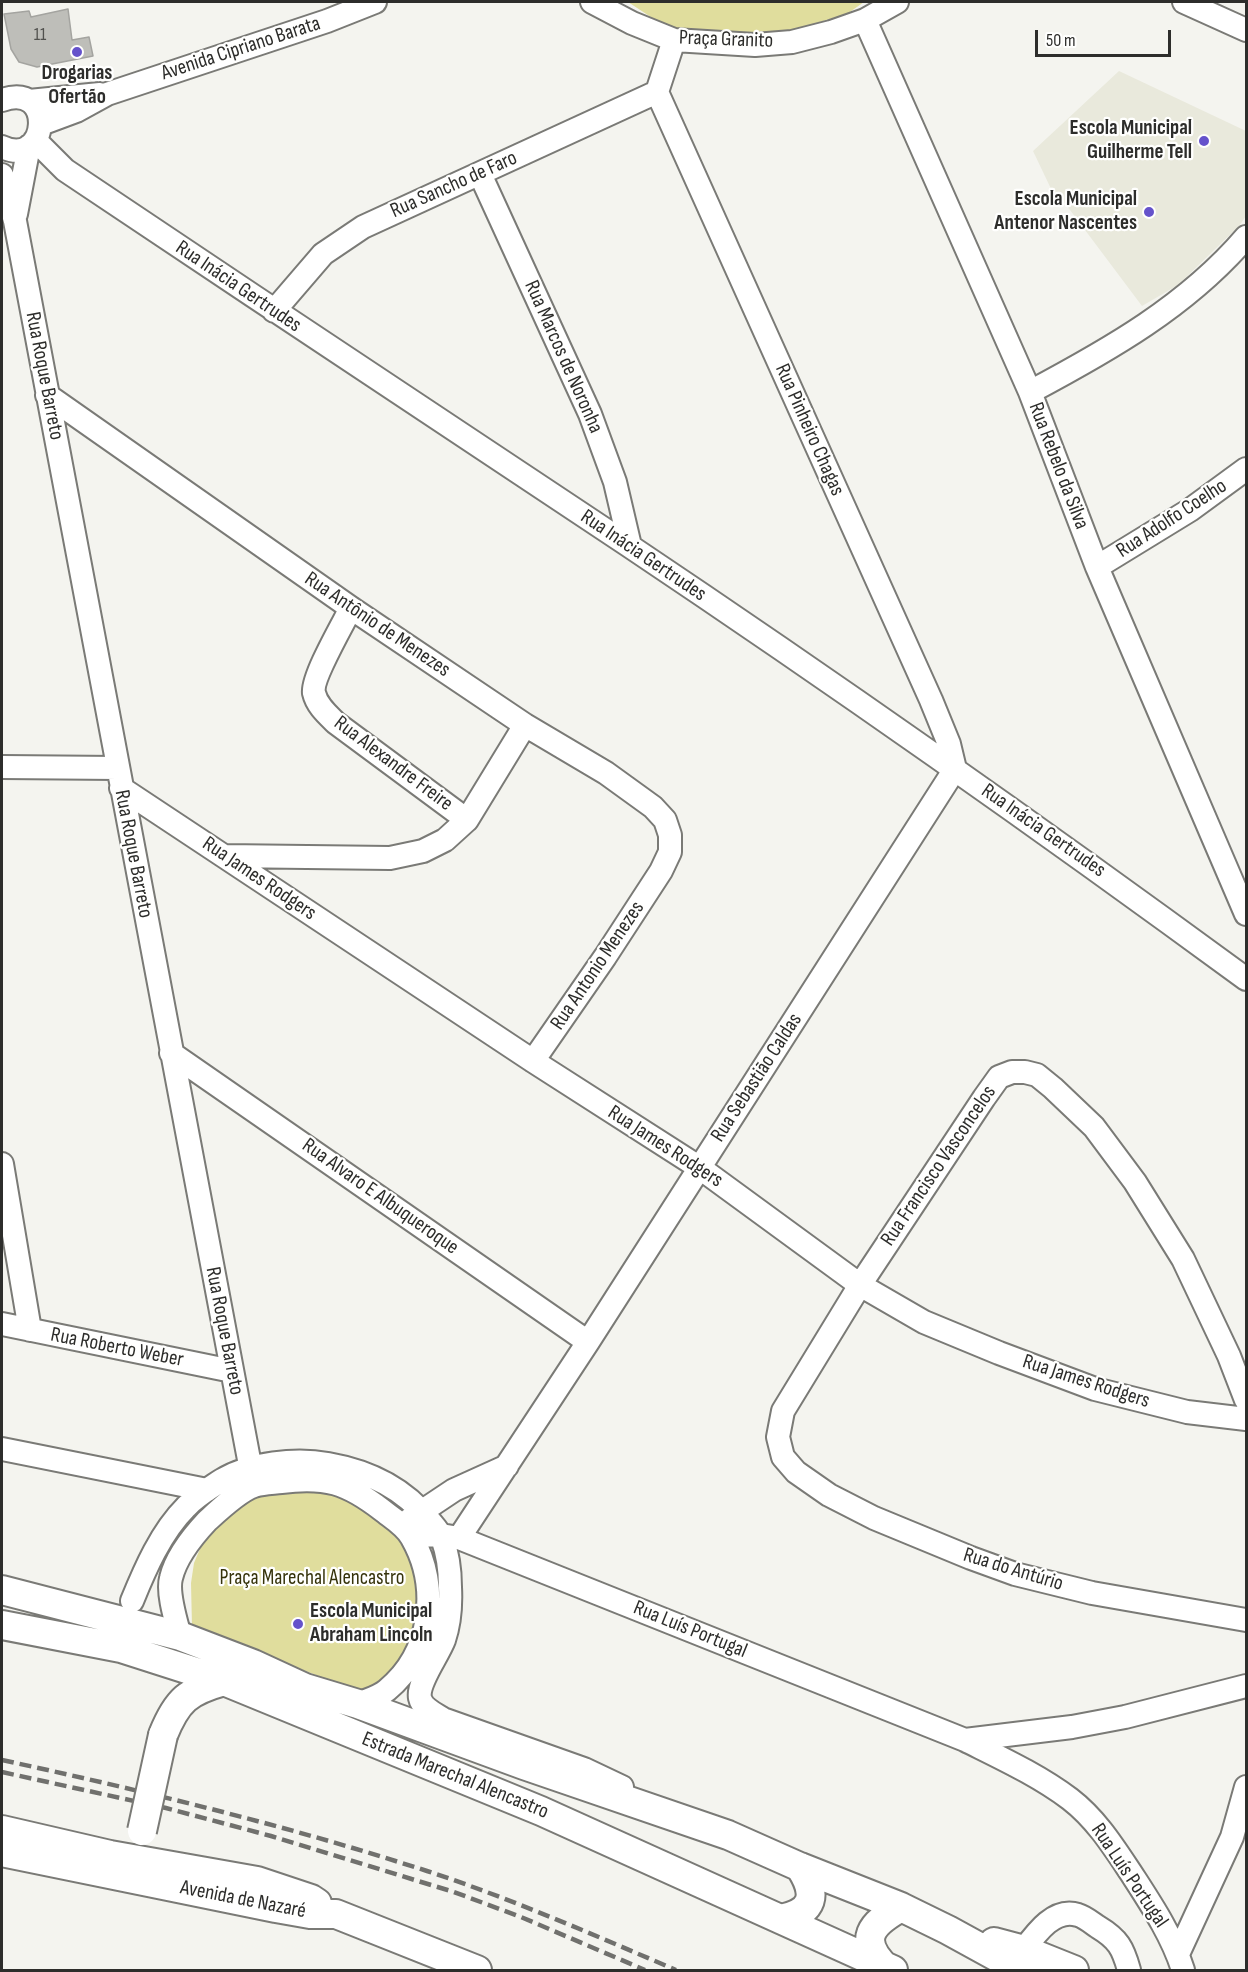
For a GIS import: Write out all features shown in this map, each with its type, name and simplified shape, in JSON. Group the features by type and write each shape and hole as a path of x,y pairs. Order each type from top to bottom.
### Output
{"main road":[{"name":"Estrada Marechal Alencastro","path":"2,1590 180,1636 253,1664 305,1688 358,1704 524,1765 728,1835 800,1867 901,1907 1019,1962 1074,1971"},
{"name":"Estrada Marechal Alencastro","path":"2,1625 121,1648 224,1681 541,1811 889,1969"},
{"path":"72,1866 110,1855 141,1832 163,1735 171,1714 192,1693 224,1681"},
{"name":"Avenida de Nazaré","path":"2,1830 110,1855 257,1881 311,1899 336,1914 477,1971"},
{"path":"141,1832 166,1859 177,1866"},
{"name":"Avenida de Nazaré","path":"2,1852 276,1908 310,1914 336,1914"},
{"path":"781,1919 795,1916 810,1903 812,1896 810,1887 800,1867"},
{"path":"889,1969 873,1952 869,1940 873,1929 882,1917 901,1907"}],"street":[{"name":"Avenida Cipriano Barata","path":"2,147 13,151 107,94 327,21 375,2"},
{"name":"Praça Granito","path":"592,2 632,23 674,40 755,45 792,42 831,32 865,20 897,2"},
{"path":"1184,2 1246,30"},
{"name":"Rua Rebelo da Silva","path":"865,20 1030,392 1097,567 1246,914"},
{"path":"657,92 674,40"},
{"name":"Rua Sancho de Faro","path":"274,311 323,254 363,226 657,92"},
{"name":"Rua Pinheiro Chagas","path":"657,92 931,700 949,744 955,769"},
{"name":"Avenida Cipriano Barata","path":"2,99 21,97 29,101 107,94"},
{"name":"Rua Inácia Gertrudes","path":"29,101 40,115 35,137 65,170 630,546 955,769 1246,979"},
{"name":"Rua Roque Barreto","path":"15,221 35,137"},
{"name":"Rua Marcos de Noronha","path":"480,174 590,414 615,482 630,546"},
{"name":"Rua Roque Barreto","path":"2,175 15,221 252,1477"},
{"path":"1030,392 1119,343 1179,302 1231,255 1246,237"},
{"name":"Rua Antônio de Menezes","path":"47,395 351,608 525,724 606,773 652,807 665,820 670,835 670,852 661,871"},
{"name":"Rua Adolfo Coelho","path":"1097,567 1190,510 1246,470"},
{"name":"Rua Alexandre Freire","path":"351,608 317,676 314,693 321,708 336,723 466,820"},
{"path":"224,856 390,858 423,851 445,840 466,820 525,724"},
{"path":"2,767 119,778"},
{"name":"Rua Sebastião Caldas","path":"450,1536 507,1466 955,769"},
{"name":"Rua James Rodgers","path":"119,778 224,856 533,1061 700,1168 860,1285 924,1322 1095,1389 1187,1412 1246,1419"},
{"name":"Rua Antonio Menezes","path":"533,1061 661,871"},
{"name":"Rua Alvaro E Albuqueroque","path":"171,1053 588,1342"},
{"name":"Rua Francisco Vasconcelos","path":"796,1472 783,1457 778,1437 783,1411 860,1285 999,1077 1012,1072 1037,1075 1053,1088 1094,1127 1135,1182 1183,1259 1229,1356 1246,1400"},
{"path":"2,1164 30,1330"},
{"name":"Rua Roberto Weber","path":"2,1324 232,1371"},
{"path":"2,1449 207,1490"},
{"path":"180,1636 170,1590 171,1579 182,1554 198,1531 252,1477 295,1461 324,1463 374,1476 399,1490 450,1536"},
{"path":"407,1531 422,1511 471,1482 507,1466"},
{"name":"Rua do Antúrio","path":"796,1472 829,1495 874,1518 1015,1574 1092,1593 1246,1620"},
{"path":"132,1601 147,1566 170,1526 186,1507 228,1476 338,1483 362,1494 407,1531 426,1569 429,1592 428,1621 418,1651 404,1672 386,1692 358,1704"},
{"name":"Rua Luís Portugal","path":"407,1531 450,1536 965,1740 1041,1779 1071,1800 1104,1832 1152,1905 1181,1962"},
{"name":"Estrada Marechal Alencastro","path":"450,1536 451,1616 443,1641 419,1690 423,1704 443,1719 617,1784 666,1813"},
{"path":"85,1611 104,1609 132,1601 171,1579"},
{"name":"Rua Luís Portugal","path":"965,1740 1082,1725 1125,1717 1246,1686"},
{"path":"1181,1962 1232,1837 1246,1787"},
{"path":"1019,1962 1042,1927 1054,1918 1067,1913 1080,1915 1112,1936 1121,1947 1129,1971"}],"shaded area":[{"path":"1119,71 1246,131 1246,216 1239,226 1178,285 1142,306 1061,198 1053,193 1033,151"}],"green space":[{"path":"628,2 864,2 847,14 765,38 672,31"},
{"name":"Praça Marechal Alencastro","path":"296,1490 331,1493 358,1503 385,1523 399,1538 409,1558 417,1585 416,1627 407,1650 393,1671 378,1684 360,1692 192,1627 191,1583 194,1563 202,1544 222,1517 262,1492"}],"building":[{"path":"68,9 72,40 89,37 93,56 37,67 19,62 11,49 4,14 29,11 31,17"}],"railway":[{"path":"2,1760 216,1810 427,1871 553,1918 676,1970"},
{"path":"2,1772 166,1808 271,1836 454,1892 521,1917 645,1970"}],"place":[{"name":"Drogarias Ofertão","path":"77,52"},
{"name":"Escola Municipal Guilherme Tell","path":"1204,141"},
{"name":"Escola Municipal Antenor Nascentes","path":"1149,212"},
{"name":"Escola Municipal Abraham Lincoln","path":"298,1624"}]}
